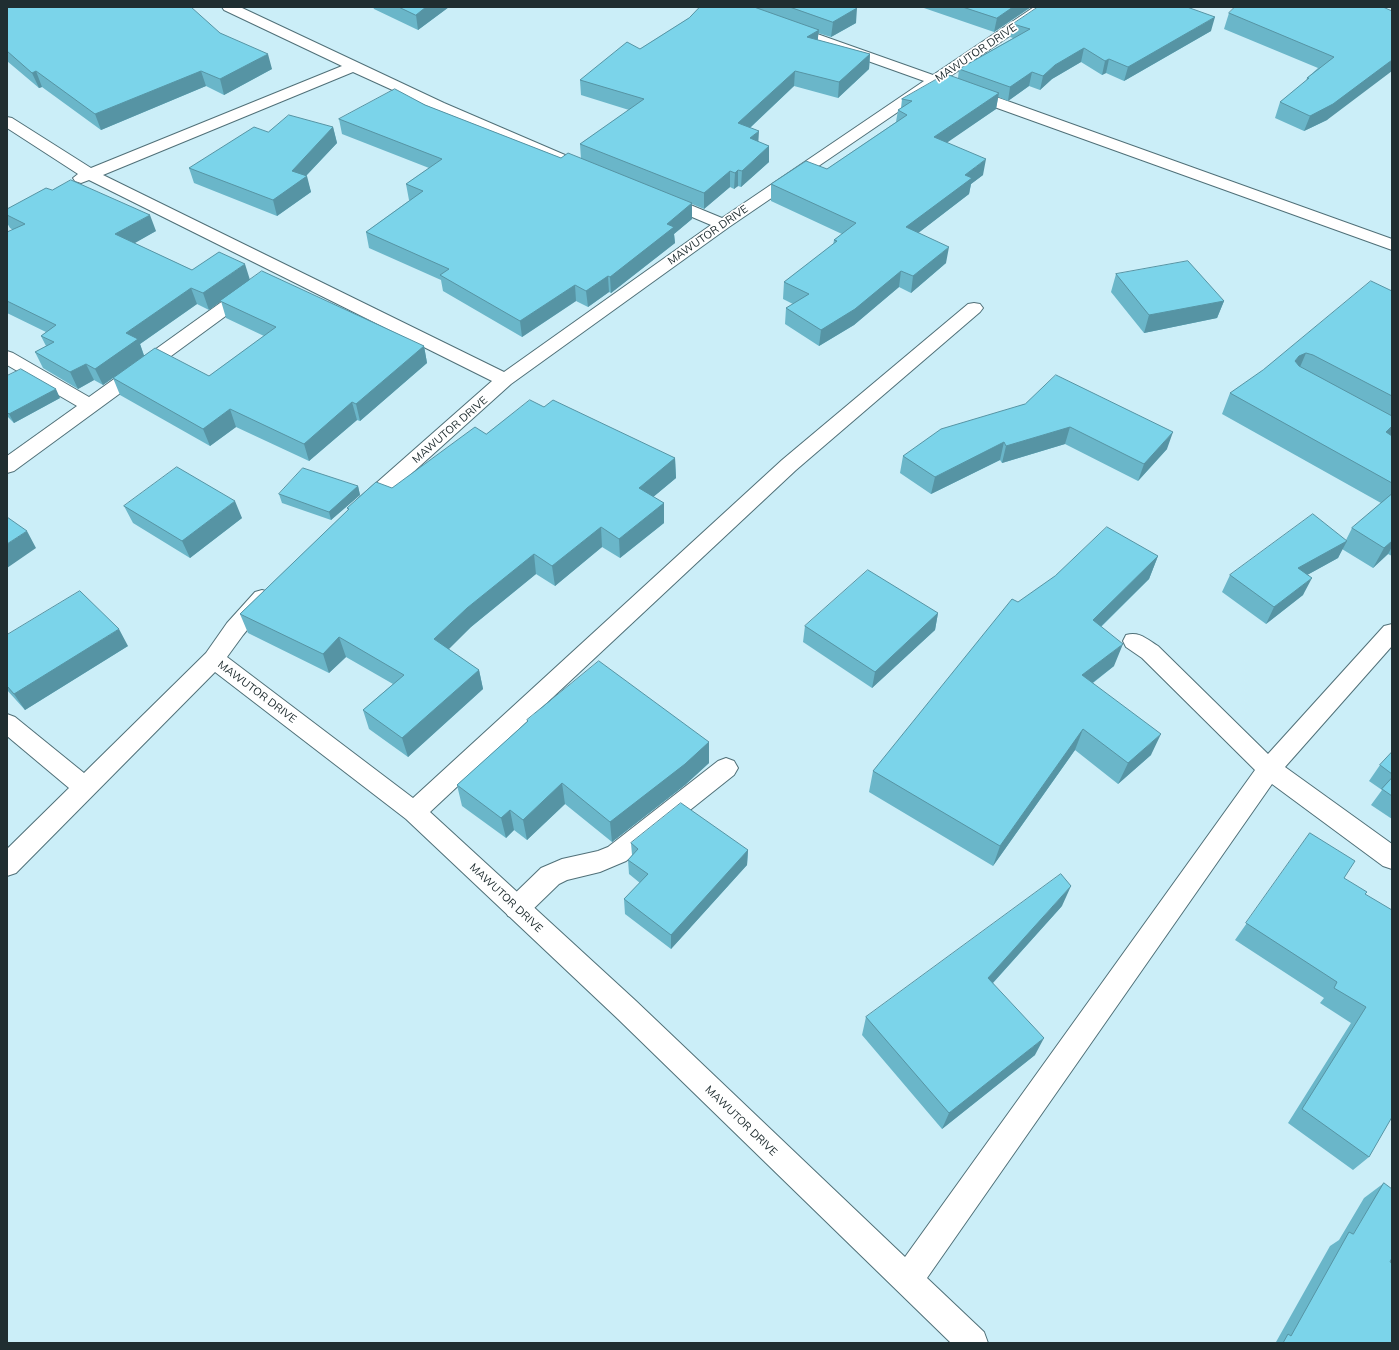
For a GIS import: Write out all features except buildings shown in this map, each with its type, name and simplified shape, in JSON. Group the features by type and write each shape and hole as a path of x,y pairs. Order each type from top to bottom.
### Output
{"street":[{"path":"229,7 352,67 503,135 577,165"},
{"name":"MAWUTOR DRIVE","path":"348,519 505,380 723,224 1043,7"},
{"path":"776,23 1392,245"},
{"path":"69,184 89,174 352,67"},
{"path":"7,120 89,174 268,277 505,380"},
{"path":"650,194 723,224"},
{"path":"7,466 268,277"},
{"path":"414,812 789,465 974,308"},
{"path":"7,357 90,406"},
{"name":"MAWUTOR DRIVE","path":"274,585 235,629 214,659 414,812 627,1010 973,1343"},
{"path":"907,1280 1269,769 1392,632"},
{"path":"1134,641 1150,652 1269,769 1392,858"},
{"path":"7,865 214,659"},
{"path":"7,723 84,787"},
{"path":"517,908 550,876 562,870 600,861 617,854 726,768"}]}
